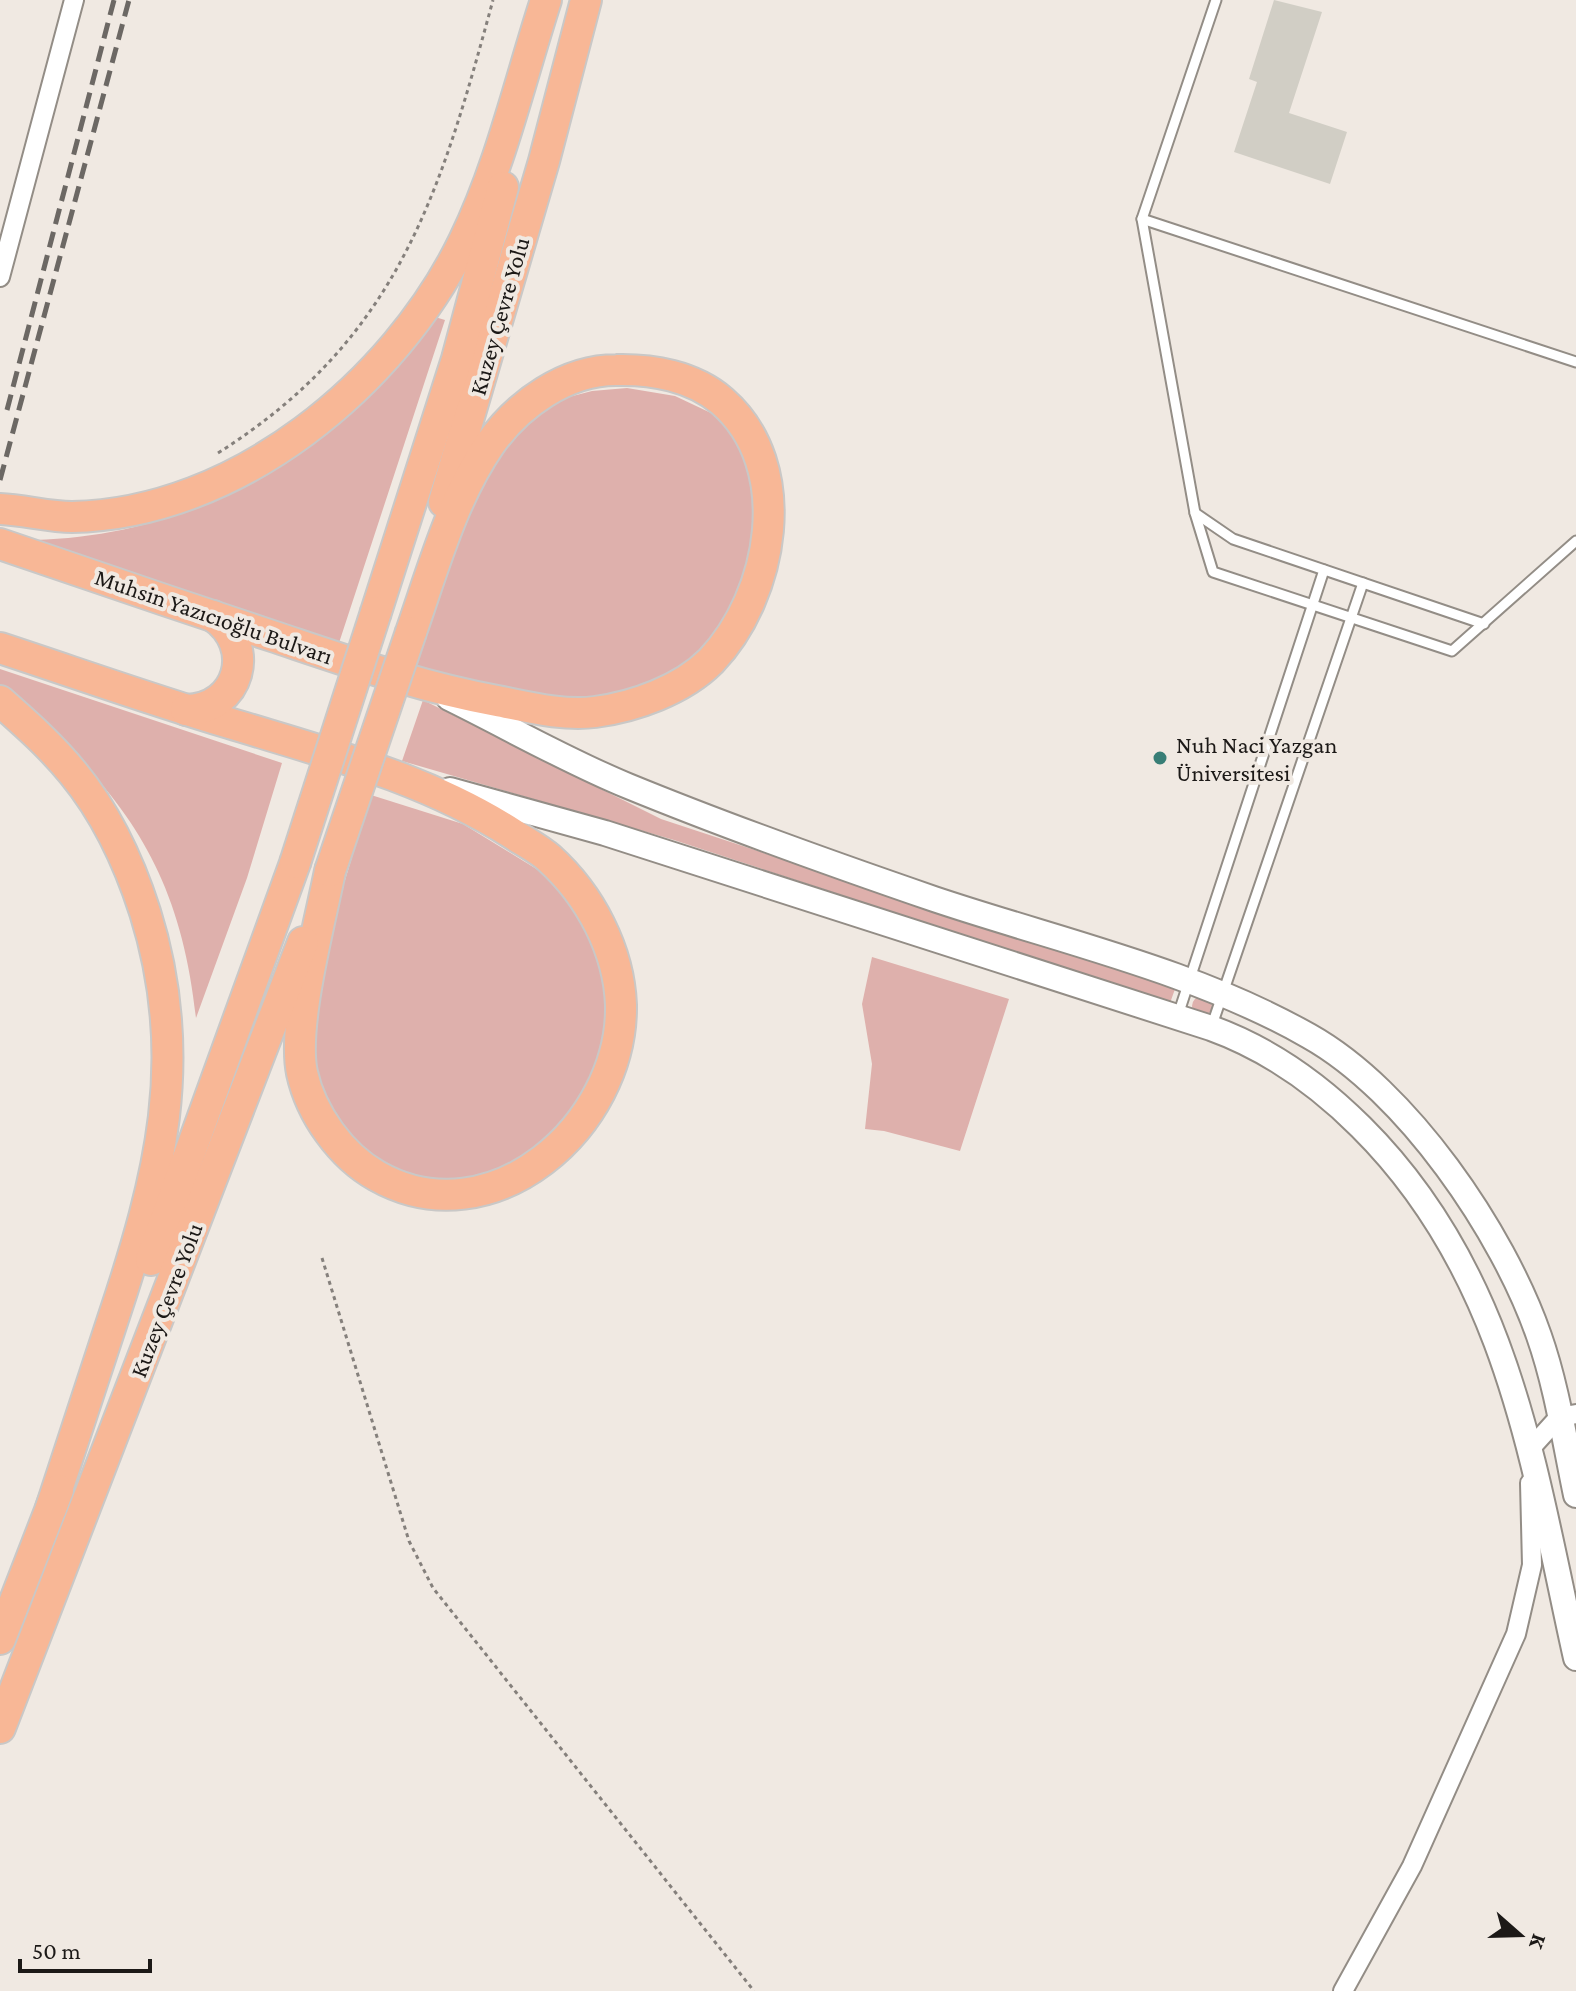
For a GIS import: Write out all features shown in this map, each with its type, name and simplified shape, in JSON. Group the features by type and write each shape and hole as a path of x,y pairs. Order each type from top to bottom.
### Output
{"highway":[{"path":"0,509 71,517 114,512 198,489 278,449 355,389 395,349 434,299 465,238 494,165 546,0"},
{"name":"Kuzey Çevre Yolu","path":"0,1639 169,1217 295,863 457,359 553,0"},
{"name":"Kuzey Çevre Yolu","path":"411,632 586,0"},
{"name":"Muhsin Yazıcıoğlu Bulvarı","path":"0,544 428,688 546,710 592,712 637,702 675,687 709,662 734,631 753,593 765,551 769,509 765,470 747,430 721,400 688,381 649,369 608,370 567,379 527,403 490,443 464,491 411,632"},
{"path":"186,710 216,703 236,679 240,659 235,638 213,616"},
{"path":"0,648 186,710 409,779 491,820 549,857 589,904 612,952 621,1004 617,1042 593,1106 547,1158 491,1190 425,1195 393,1185 361,1167 335,1140 316,1109 302,1072 300,1034 330,871 411,632"},
{"path":"0,701 42,739 75,775 121,848 150,929 167,1016 167,1116 157,1172 144,1227 51,1508"},
{"name":"Kuzey Çevre Yolu","path":"0,1728 330,871"}],"street":[{"path":"0,277 74,0"},
{"path":"428,688 627,785 933,898 1188,981 1293,1027 1342,1059 1385,1098 1444,1164 1483,1221 1528,1309 1547,1362 1569,1427 1576,1495"},
{"path":"409,779 605,833 1211,1028 1254,1047 1310,1082 1373,1139 1411,1183 1457,1251 1482,1300 1504,1355 1530,1449 1576,1658"},
{"path":"1530,1449 1569,1427"},
{"path":"1343,1991 1412,1866 1516,1634 1532,1565 1530,1449"}],"lane":[{"path":"1216,0 1142,219 1195,513 1213,572 1452,651 1576,541"},
{"path":"1142,219 1576,362"},
{"path":"1195,513 1233,539 1484,624"},
{"path":"1177,1018 1324,570"},
{"path":"1211,1028 1363,583"}],"path":[{"path":"214,456 255,428 321,370 361,326 392,280 446,166 493,0"},
{"path":"322,1258 409,1541 423,1572 509,1687 713,1936 754,1991"}],"shaded area":[{"path":"435,317 445,320 337,649 21,540 83,536 143,525 201,506 256,480 307,448 355,410 397,366"},
{"path":"627,388 675,396 711,413 735,436 751,464 756,536 735,606 706,645 679,668 630,694 560,703 414,666 465,513 513,433 565,398 592,391"},
{"path":"0,669 282,763 247,878 196,1018 175,914 136,830 78,757 0,685"},
{"path":"423,700 661,819 1175,989 1170,1003 674,840 402,761"},
{"path":"371,795 463,824 543,873 577,910 602,962 611,1025 590,1094 518,1170 427,1187 349,1146 311,1066 324,949"},
{"path":"872,957 1009,999 960,1151 865,1129 872,1064 862,1004"},
{"path":"1202,996 1209,999 1212,1006 1209,1013 1202,1016 1195,1013 1192,1006 1195,999"}],"building":[{"path":"1274,0 1322,12 1289,113 1347,132 1330,184 1234,152 1257,82 1249,79"}],"railway":[{"path":"7,410 114,0"},
{"path":"0,480 129,0"}],"place":[{"name":"Nuh Naci Yazgan Üniversitesi","path":"1160,758"}]}
